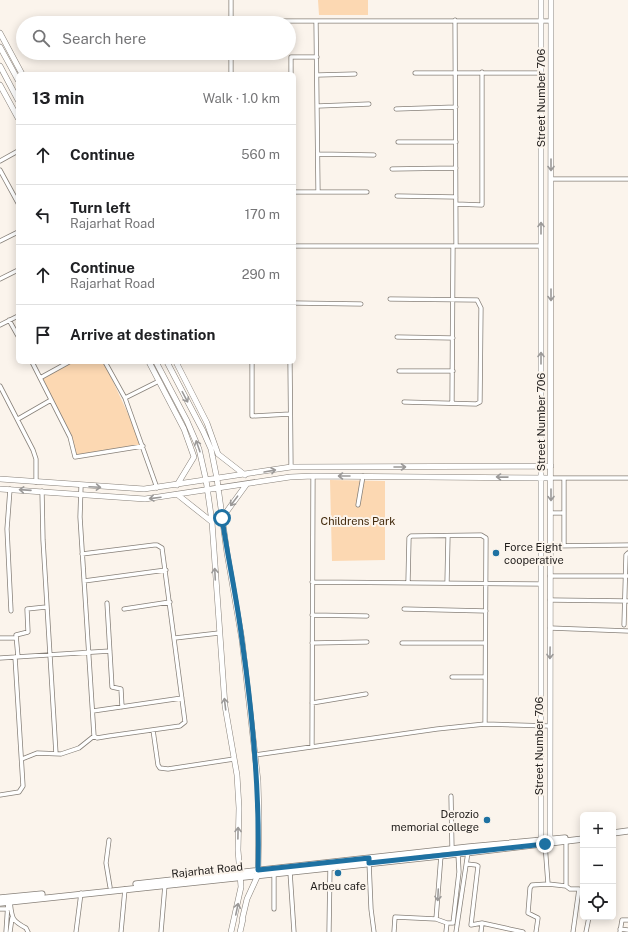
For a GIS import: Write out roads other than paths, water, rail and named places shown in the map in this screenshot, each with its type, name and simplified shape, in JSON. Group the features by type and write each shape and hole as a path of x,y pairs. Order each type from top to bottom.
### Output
{"main road":[{"path":"616,833 628,831"},
{"path":"616,834 628,834"},
{"name":"Rajarhat Road","path":"0,903 10,900 110,887 369,861 440,856 580,838"},
{"name":"Rajarhat Road","path":"258,873 274,874 442,850 545,842 566,842 580,839"},
{"name":"Rajarhat Road","path":"0,898 10,900 165,885 239,874"}],"street":[{"path":"231,0 231,16"},
{"path":"541,0 542,726 545,842 548,884"},
{"name":"Street Number 706","path":"545,842 549,726 551,513 551,0"},
{"path":"452,402 456,204 455,20"},
{"path":"296,21 551,21"},
{"path":"316,21 318,57 318,192"},
{"path":"0,33 21,72"},
{"path":"0,46 16,76"},
{"path":"296,57 318,57"},
{"path":"231,60 231,72"},
{"path":"290,72 291,60"},
{"path":"0,66 16,96"},
{"path":"456,204 482,205 482,72"},
{"path":"415,73 541,73"},
{"path":"318,75 355,74"},
{"path":"0,85 16,114"},
{"path":"318,106 369,104"},
{"path":"396,109 456,107"},
{"path":"398,142 456,142"},
{"path":"0,161 16,152"},
{"path":"318,154 374,155"},
{"path":"392,169 456,168"},
{"path":"0,170 16,199"},
{"path":"551,179 628,179"},
{"path":"296,192 367,192"},
{"path":"397,196 456,197"},
{"path":"0,241 16,233"},
{"path":"296,246 541,246"},
{"path":"0,279 16,271"},
{"path":"390,299 477,300 480,303 480,402 476,404 452,402 404,402"},
{"path":"296,303 361,304"},
{"path":"0,325 16,317"},
{"path":"9,320 16,332"},
{"path":"397,337 453,338"},
{"path":"33,364 70,437 75,457 143,446"},
{"path":"40,378 65,364"},
{"path":"107,364 125,398 157,488"},
{"path":"150,364 184,429 194,457 177,485"},
{"path":"157,364 195,439 203,461 208,491 212,522 219,633 226,706 234,759 239,808 239,874 241,887 231,932"},
{"path":"168,364 211,449 242,640 255,755 259,818 258,873 246,894 240,932"},
{"path":"177,364 206,423 218,454 245,475"},
{"path":"252,364 252,416 290,414"},
{"path":"290,364 290,467"},
{"path":"399,371 453,370"},
{"path":"125,398 159,381"},
{"path":"0,386 18,419 36,459 36,482"},
{"path":"18,419 51,400"},
{"path":"0,479 144,490 290,467 551,466"},
{"path":"312,747 313,476"},
{"path":"0,489 146,499 313,476 564,479 628,478"},
{"path":"358,505 363,476"},
{"path":"564,479 564,546"},
{"path":"222,518 246,485"},
{"path":"81,486 80,517 94,736"},
{"path":"10,489 7,529 11,611"},
{"path":"42,491 42,540 56,754"},
{"path":"178,495 212,522"},
{"path":"551,513 564,513"},
{"path":"408,582 409,538 411,536 481,535 486,538 485,724"},
{"path":"447,583 448,536"},
{"path":"22,759 37,753 56,754 79,748 94,736 103,737 180,726 184,724 185,720 163,551 157,545 82,554"},
{"path":"550,546 628,545"},
{"path":"624,624 626,601 626,555 628,553"},
{"path":"84,581 166,570"},
{"path":"550,576 626,576"},
{"path":"312,582 541,584"},
{"path":"550,600 626,601"},
{"path":"124,609 170,602"},
{"path":"107,603 112,688 121,689 122,707"},
{"path":"0,795 19,792 22,789 22,759 16,657 17,633 28,632 27,608 46,607"},
{"path":"404,609 486,611"},
{"path":"312,615 367,616"},
{"path":"550,628 628,631"},
{"path":"174,638 219,633"},
{"path":"0,638 16,638"},
{"path":"312,643 367,642"},
{"path":"402,643 486,643"},
{"path":"0,658 110,651"},
{"path":"452,677 485,677"},
{"path":"312,703 366,694"},
{"path":"93,712 182,698"},
{"path":"255,755 437,729 485,724 549,726"},
{"path":"153,730 158,765 160,768 168,769 234,759"},
{"path":"451,796 452,849"},
{"path":"110,840 106,863 110,887"},
{"path":"566,842 566,886"},
{"path":"436,919 440,856 442,850"},
{"path":"456,932 468,852"},
{"path":"394,932 395,917 436,919 447,923 453,922 459,868 458,853"},
{"path":"369,861 371,909 374,932"},
{"path":"466,864 476,864 478,866 471,925 482,923 523,932"},
{"path":"329,932 330,867"},
{"path":"290,872 294,932"},
{"path":"274,874 274,909"},
{"path":"536,932 538,918 528,913 530,888 532,885 548,884 566,886 570,889 579,889 573,932"},
{"path":"161,932 165,885"},
{"path":"121,932 125,889"},
{"path":"76,932 81,893"},
{"path":"6,932 10,900"},
{"path":"10,900 12,918 10,932"},
{"path":"0,910 8,909"},
{"path":"12,918 16,923 26,928 28,932"},
{"path":"586,932 588,920"},
{"path":"628,920 622,920 620,930 628,930"},
{"path":"446,932 447,923"},
{"path":"481,932 482,923"}],"place":[{"name":"Force Eight cooperative","path":"496,553"},
{"name":"Derozio memorial college","path":"487,820"},
{"name":"Arbeu cafe","path":"338,873"}],"park label":[{"name":"Childrens Park","path":"358,521"}]}
